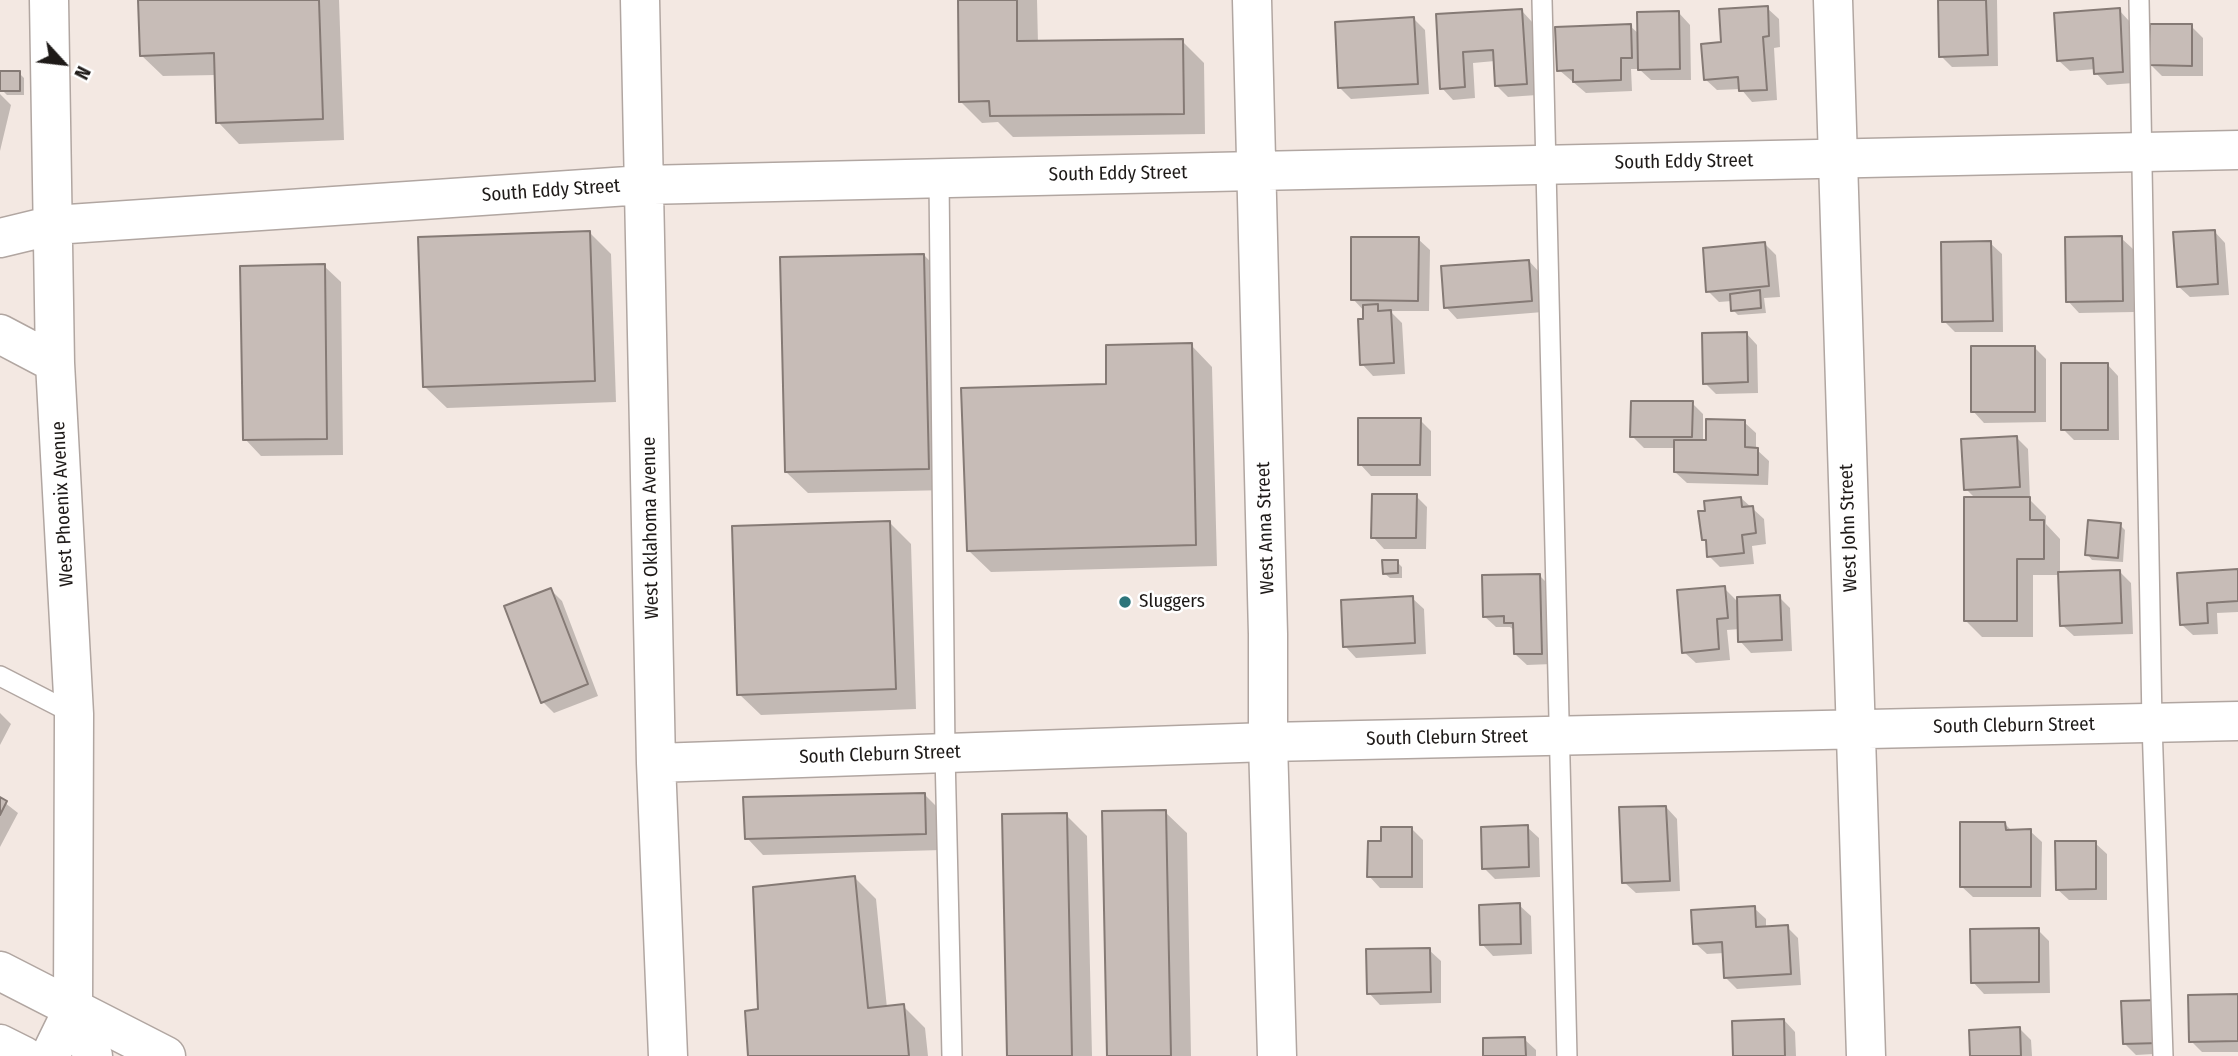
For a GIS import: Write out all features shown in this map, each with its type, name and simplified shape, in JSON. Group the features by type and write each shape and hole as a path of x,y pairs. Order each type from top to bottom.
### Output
{"street":[{"name":"West Phoenix Avenue","path":"50,0 55,363 75,714 73,1009 93,1056"},
{"name":"West Oklahoma Avenue","path":"640,0 656,763 668,1056"},
{"name":"West Anna Street","path":"1252,0 1277,1056"},
{"name":"West John Street","path":"1833,0 1866,1056"},
{"name":"South Eddy Street","path":"0,238 54,225 643,185 2238,150"},
{"path":"0,334 55,363"},
{"name":"South Cleburn Street","path":"656,763 1268,742 2238,721"},
{"path":"0,971 166,1056"},
{"name":"West Phoenix Avenue","path":"50,1056 73,1009"},
{"path":"0,1044 24,1056"}],"lane":[{"path":"1542,0 1567,1056"},
{"path":"2139,0 2152,723 2163,1056"},
{"path":"939,178 944,753 951,1056"},
{"path":"0,676 75,714"}],"building":[{"path":"138,0 319,0 323,119 216,123 214,53 140,56"},
{"path":"958,0 1017,0 1017,41 1183,39 1184,114 990,116 989,101 959,102"},
{"path":"1938,0 1986,0 1988,55 1939,57"},
{"path":"1768,6 1769,36 1763,37 1767,90 1739,91 1738,77 1704,80 1701,44 1721,42 1719,9"},
{"path":"2120,8 2123,72 2094,74 2093,58 2057,61 2054,13"},
{"path":"1522,9 1527,84 1495,86 1493,50 1463,52 1465,87 1440,89 1436,14"},
{"path":"1679,11 1680,69 1638,70 1637,12"},
{"path":"1414,17 1418,84 1338,88 1335,22"},
{"path":"1631,24 1632,58 1621,58 1621,80 1573,82 1573,70 1557,71 1555,27"},
{"path":"2150,24 2192,24 2192,66 2149,65"},
{"path":"0,71 20,71 20,91 0,91"},
{"path":"2215,230 2218,284 2177,287 2173,232"},
{"path":"590,231 595,381 423,387 418,237"},
{"path":"2122,236 2123,301 2066,302 2065,237"},
{"path":"1351,237 1419,237 1418,301 1351,300"},
{"path":"1991,241 1993,321 1942,322 1941,242"},
{"path":"1765,242 1769,286 1706,292 1703,248"},
{"path":"924,254 929,469 785,472 780,257"},
{"path":"1529,260 1532,301 1444,308 1441,266"},
{"path":"325,264 327,439 243,440 240,266"},
{"path":"1760,290 1761,308 1731,311 1730,294"},
{"path":"1378,304 1378,311 1391,310 1394,363 1360,365 1358,319 1363,319 1363,305"},
{"path":"1747,332 1748,382 1703,384 1702,333"},
{"path":"1192,343 1196,545 967,551 961,388 1106,384 1106,345"},
{"path":"1971,346 2035,346 2035,412 1971,412"},
{"path":"2061,363 2108,363 2108,430 2061,430"},
{"path":"1631,401 1693,401 1692,437 1630,437"},
{"path":"1358,418 1421,418 1420,465 1358,465"},
{"path":"1706,419 1745,420 1745,447 1758,448 1758,475 1674,472 1674,440 1706,440"},
{"path":"2017,436 2020,487 1964,490 1961,439"},
{"path":"1372,494 1417,494 1416,538 1371,538"},
{"path":"1741,497 1742,507 1753,506 1756,533 1742,535 1744,553 1707,557 1706,540 1702,540 1698,511 1705,511 1704,501"},
{"path":"1964,497 2030,497 2030,520 2044,520 2044,559 2017,559 2017,621 1964,621"},
{"path":"2088,520 2121,523 2118,558 2085,555"},
{"path":"890,521 896,689 737,695 732,526"},
{"path":"1382,560 1398,560 1398,573 1383,574"},
{"path":"2238,569 2238,601 2207,603 2208,623 2180,625 2177,573"},
{"path":"2120,570 2122,623 2060,626 2058,572"},
{"path":"1540,574 1542,654 1514,654 1513,623 1504,623 1504,616 1483,617 1482,575"},
{"path":"1725,586 1728,618 1717,619 1719,649 1682,653 1677,590"},
{"path":"551,588 588,684 541,703 504,606"},
{"path":"1780,595 1782,640 1738,642 1737,597"},
{"path":"1413,596 1415,643 1343,647 1341,600"},
{"path":"925,793 926,834 745,839 743,797"},
{"path":"0,797 7,801 0,815"},
{"path":"1666,806 1670,881 1622,883 1619,807"},
{"path":"1166,810 1171,1056 1107,1056 1102,811"},
{"path":"1067,813 1072,1056 1007,1056 1002,814"},
{"path":"1960,822 2005,822 2006,830 2031,829 2031,887 1960,887"},
{"path":"1528,825 1529,867 1482,869 1481,827"},
{"path":"1381,827 1412,827 1412,877 1367,877 1368,841 1381,841"},
{"path":"2055,841 2096,841 2096,889 2056,890"},
{"path":"855,876 868,1008 904,1004 909,1056 748,1056 745,1011 758,1009 753,887"},
{"path":"1520,903 1521,944 1480,945 1479,905"},
{"path":"1755,906 1756,927 1788,925 1791,974 1724,978 1722,942 1693,944 1691,910"},
{"path":"2039,928 2039,982 1971,983 1970,929"},
{"path":"1430,948 1431,992 1367,994 1366,949"},
{"path":"2238,994 2238,1041 2189,1042 2188,995"},
{"path":"2159,1000 2160,1043 2123,1044 2121,1001"},
{"path":"1784,1019 1785,1056 1733,1056 1732,1021"},
{"path":"2020,1027 2021,1056 1970,1056 1969,1030"},
{"path":"1525,1037 1526,1056 1483,1056 1483,1038"}],"place":[{"name":"Sluggers","path":"1125,602"}]}
